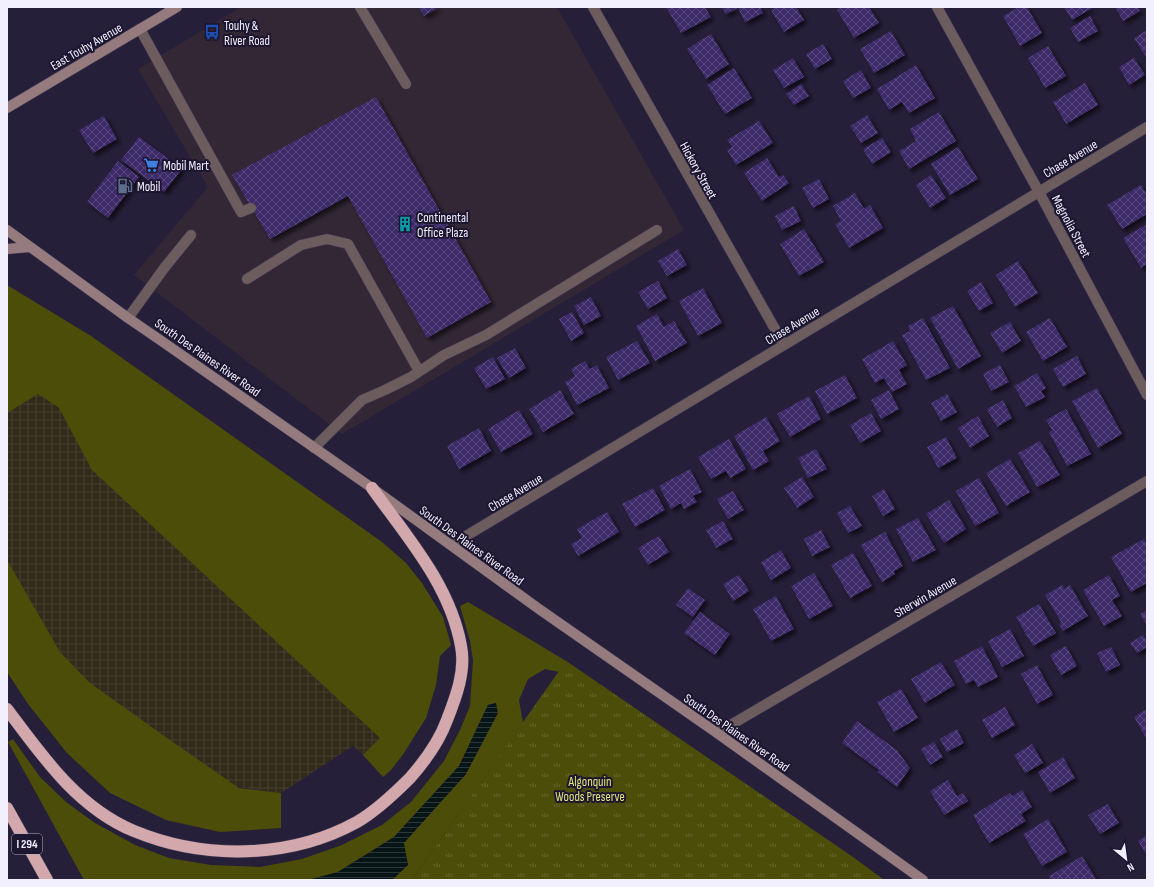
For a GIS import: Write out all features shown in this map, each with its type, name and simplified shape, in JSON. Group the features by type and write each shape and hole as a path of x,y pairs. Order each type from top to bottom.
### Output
{"highway":[{"path":"7,709 49,765 80,796 106,817 133,831 169,843 199,849 243,851 272,848 317,840 358,821 394,794 422,764 442,733 455,698 461,674 462,648 455,619 448,600 438,582 372,488"},
{"name":"I 294","path":"7,808 47,880"}],"main road":[{"name":"East Touhy Avenue","path":"7,108 177,7"},
{"name":"South Des Plaines River Road","path":"7,230 128,318 372,488 539,609 717,733 923,880"},
{"path":"7,249 30,247"}],"street":[{"path":"360,7 406,84"},
{"name":"Hickory Street","path":"593,7 784,345"},
{"name":"Magnolia Street","path":"937,7 1039,192 1147,395"},
{"path":"140,29 241,212 252,208"},
{"name":"Chase Avenue","path":"451,546 1147,127"},
{"path":"314,448 362,400 385,390 444,355 486,335 657,230"},
{"path":"128,318 165,267 191,235"},
{"path":"247,279 301,245 327,239 348,244 419,371"},
{"name":"Sherwin Avenue","path":"717,733 1147,482"}],"shaded area":[{"path":"241,7 557,7 684,230 342,434 134,275 208,187 138,69"},
{"path":"7,315 409,710 363,755 353,746 281,793 158,776 7,612"},
{"path":"496,703 498,713 466,774 404,843 408,865 392,880 308,880 338,872 394,837 459,766 488,705"}],"green space":[{"path":"7,285 91,336 382,542 406,563 422,583 443,617 451,645 440,656 436,685 426,718 404,753 391,770 383,777 363,755 380,738 92,470 59,408 38,394 7,413"},
{"path":"7,560 60,652 90,683 239,788 281,793 281,828 220,832 166,820 110,793 67,753 28,704 7,672"},
{"path":"468,602 566,661 884,880 559,672 545,669 528,679 519,700 523,723 412,880 392,880 408,865 403,843 466,774 496,703 488,705 459,766 394,837 338,872 308,880 84,880 8,742 13,739 40,777 66,802 95,823 135,845 169,858 211,865 260,867 302,859 342,845 382,825 411,802 444,761 460,730 470,706 473,660 470,641 460,606"},
{"name":"Algonquin Woods Preserve","path":"566,661 853,857 884,880 412,880"}],"building":[{"path":"418,7 439,7 424,16"},
{"path":"666,7 705,7 711,17 681,33"},
{"path":"721,7 760,7 763,13 745,22 738,8 726,14"},
{"path":"775,7 796,7 804,20 784,32 771,10"},
{"path":"842,7 869,7 879,23 854,38 837,10"},
{"path":"1019,7 1027,7 1042,33 1020,46 1003,16"},
{"path":"1064,7 1094,7 1072,20"},
{"path":"1115,7 1138,7 1140,11 1123,21"},
{"path":"1090,16 1098,31 1078,42 1070,28"},
{"path":"1147,30 1147,59 1134,38"},
{"path":"891,31 905,55 874,73 860,49"},
{"path":"711,34 729,64 706,79 687,49"},
{"path":"823,44 832,59 815,69 806,54"},
{"path":"1048,46 1066,76 1045,88 1028,58"},
{"path":"793,58 804,77 784,88 773,70"},
{"path":"1134,58 1145,75 1129,85 1119,67"},
{"path":"916,65 935,98 909,113 902,102 889,110 877,89"},
{"path":"734,68 752,98 725,114 707,85"},
{"path":"861,70 871,88 853,98 843,81"},
{"path":"1085,83 1098,105 1066,124 1053,102"},
{"path":"801,84 809,96 794,105 786,94"},
{"name":"Continental Office Plaza","path":"376,97 491,302 427,338 348,196 270,239 232,175"},
{"path":"939,112 956,141 909,169 899,151 916,141 910,129"},
{"path":"867,115 878,133 861,143 850,126"},
{"path":"104,116 117,139 93,153 79,130"},
{"path":"759,121 773,143 736,165 727,150 732,147 727,140"},
{"name":"Mobil Mart","path":"139,137 182,169 164,192 121,160"},
{"path":"882,138 891,152 872,164 863,149"},
{"path":"958,147 978,179 950,195 931,164"},
{"path":"767,158 779,177 783,175 789,183 762,201 744,173"},
{"path":"118,161 139,177 108,218 87,202"},
{"path":"931,175 946,198 930,208 916,185"},
{"path":"819,179 829,199 813,208 802,188"},
{"path":"1141,185 1147,195 1147,214 1122,229 1107,205"},
{"path":"855,193 864,209 870,205 883,228 849,248 835,224 841,221 833,206"},
{"path":"794,206 801,221 782,230 775,216"},
{"path":"1146,225 1147,264 1141,268 1123,238"},
{"path":"804,229 824,262 799,276 780,244"},
{"path":"678,249 687,265 667,276 658,261"},
{"path":"1018,261 1038,293 1015,307 996,275"},
{"path":"658,281 667,298 648,309 638,292"},
{"path":"981,282 993,303 979,311 967,291"},
{"path":"703,288 722,323 698,336 679,301"},
{"path":"591,297 601,316 584,325 574,306"},
{"path":"953,306 981,356 958,369 930,318"},
{"path":"572,312 584,333 571,341 559,319"},
{"path":"657,314 664,327 674,321 687,343 655,361 636,326"},
{"path":"923,318 950,368 926,380 902,335 910,331 908,326"},
{"path":"1050,318 1067,347 1043,361 1026,332"},
{"path":"1010,322 1021,341 1002,353 990,333"},
{"path":"637,341 650,363 618,380 606,357"},
{"path":"893,341 907,365 899,370 907,384 892,392 884,378 875,383 862,359"},
{"path":"515,348 526,368 509,378 497,358"},
{"path":"1077,356 1086,374 1063,387 1053,369"},
{"path":"493,357 505,379 486,389 474,368"},
{"path":"585,361 590,369 597,365 609,388 577,405 565,382 575,376 571,369"},
{"path":"1000,365 1009,382 991,391 983,374"},
{"path":"1037,373 1046,388 1041,391 1045,397 1026,407 1014,386"},
{"path":"845,375 857,398 827,414 815,391"},
{"path":"1097,388 1122,434 1098,448 1072,401"},
{"path":"560,390 574,414 543,432 529,409"},
{"path":"889,390 899,409 881,419 871,400"},
{"path":"947,394 957,412 941,421 931,403"},
{"path":"809,396 821,419 790,437 777,414"},
{"path":"1003,400 1012,418 997,427 987,409"},
{"path":"1066,409 1091,454 1067,466 1049,432 1052,430 1046,420"},
{"path":"519,410 533,434 501,452 488,429"},
{"path":"871,413 881,431 860,443 850,425"},
{"path":"978,416 989,436 970,448 958,428"},
{"path":"766,417 780,441 763,451 769,461 753,470 734,436"},
{"path":"479,428 491,451 459,469 447,446"},
{"path":"946,437 957,458 938,468 927,447"},
{"path":"729,439 746,469 730,478 726,471 711,479 698,457"},
{"path":"1040,441 1060,475 1037,487 1018,453"},
{"path":"816,449 827,469 808,478 798,458"},
{"path":"1010,459 1030,492 1006,506 986,473"},
{"path":"690,469 702,492 693,496 697,502 684,509 681,503 671,509 659,486"},
{"path":"802,477 814,497 797,508 784,488"},
{"path":"979,478 999,513 975,526 956,491"},
{"path":"653,488 665,510 635,527 622,504"},
{"path":"884,489 895,509 883,516 872,496"},
{"path":"733,491 744,510 728,519 717,499"},
{"path":"949,500 966,529 944,543 926,514"},
{"path":"850,506 862,526 848,533 837,513"},
{"path":"607,512 619,532 578,556 571,544 582,538 577,529"},
{"path":"918,518 936,550 913,562 896,529"},
{"path":"723,521 733,539 716,548 706,530"},
{"path":"821,530 830,547 812,556 804,539"},
{"path":"885,532 903,566 894,571 895,574 882,582 861,545"},
{"path":"659,536 669,552 648,565 638,548"},
{"path":"1144,539 1147,545 1147,583 1131,592 1111,557"},
{"path":"781,550 791,568 771,580 761,562"},
{"path":"853,553 872,586 850,598 831,565"},
{"path":"814,573 833,606 809,619 791,586"},
{"path":"739,575 749,591 733,601 723,584"},
{"path":"1109,575 1120,596 1112,600 1122,616 1104,626 1083,590"},
{"path":"1062,585 1064,589 1070,585 1088,616 1063,631 1059,625 1061,622 1045,595"},
{"path":"688,588 705,600 693,617 676,605"},
{"path":"776,596 794,629 771,641 753,609"},
{"path":"1039,604 1056,633 1033,646 1016,617"},
{"path":"1147,610 1147,626 1140,614"},
{"path":"700,612 730,634 715,655 684,633"},
{"path":"1010,629 1024,656 1002,667 988,641"},
{"path":"1143,635 1147,641 1147,647 1137,653 1130,643"},
{"path":"982,646 998,677 978,687 974,680 966,684 954,661"},
{"path":"1066,646 1077,666 1061,675 1050,655"},
{"path":"1111,647 1120,665 1106,672 1097,653"},
{"path":"941,662 955,685 925,703 911,679"},
{"path":"1037,665 1053,695 1037,704 1021,674"},
{"path":"901,689 918,718 894,732 877,702"},
{"path":"1005,707 1015,725 992,738 982,720"},
{"path":"1147,709 1147,740 1134,717"},
{"path":"857,721 897,750 910,768 897,787 877,772 879,770 842,743"},
{"path":"957,729 964,743 947,752 940,739"},
{"path":"934,742 943,757 930,765 921,749"},
{"path":"1032,744 1043,763 1025,773 1014,755"},
{"path":"1063,757 1075,778 1050,793 1038,772"},
{"path":"948,780 957,796 963,793 968,801 944,815 930,791"},
{"path":"1022,790 1032,807 1021,814 1026,821 989,843 973,815 1010,793 1012,796"},
{"path":"1108,804 1119,823 1100,834 1088,815"},
{"path":"1048,819 1067,852 1042,866 1023,834"},
{"path":"1147,835 1147,856 1138,841"},
{"path":"1082,856 1096,879 1051,880 1049,876"}],"place":[{"name":"Touhy & River Road","path":"212,32"},
{"name":"Mobil Mart","path":"151,165"},
{"name":"Mobil","path":"125,186"},
{"name":"Continental Office Plaza","path":"405,224"}]}
